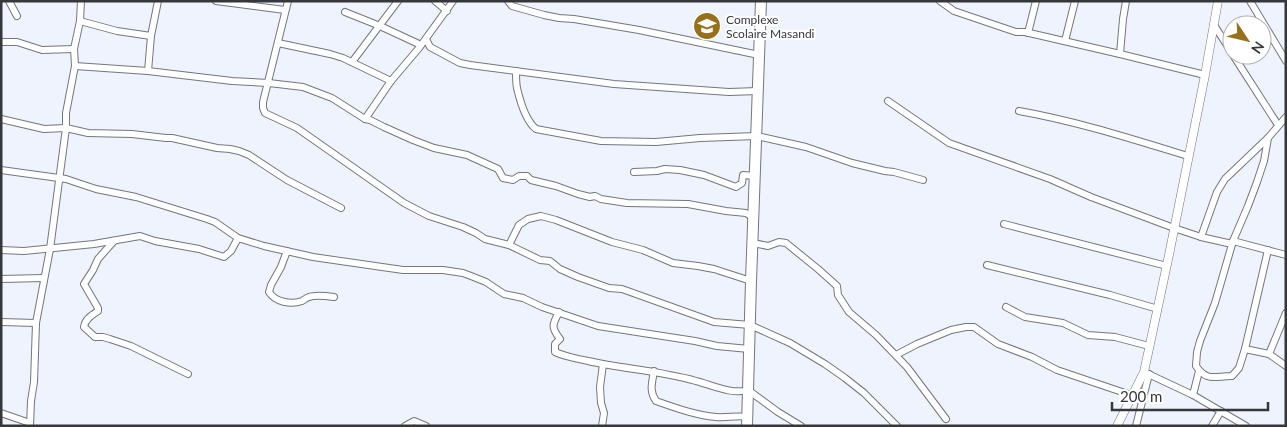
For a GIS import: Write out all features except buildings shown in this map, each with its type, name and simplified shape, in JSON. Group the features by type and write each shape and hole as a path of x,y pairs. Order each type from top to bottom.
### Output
{"highway":[{"path":"747,421 751,395 749,349 753,243 750,215 754,206 762,1"}],"street":[{"path":"9,1 17,16"},
{"path":"1,413 30,424 34,382 36,323 50,249 66,128 66,114 75,66 74,49 80,21 81,1"},
{"path":"148,71 151,36 158,1"},
{"path":"216,1 286,10"},
{"path":"288,1 263,105 265,113 309,135 404,203 429,216 476,233 485,239 509,245 540,260 550,261 560,269 609,288 622,289 714,322 750,325 790,343 826,364 864,393 897,426"},
{"path":"352,62 398,1"},
{"path":"435,1 447,11"},
{"path":"365,119 391,81 426,39 454,1"},
{"path":"508,1 512,6 544,15 639,30 759,55"},
{"path":"940,1 954,11 1016,32 1066,41 1205,75"},
{"path":"1028,33 1036,1"},
{"path":"1066,41 1075,1"},
{"path":"1120,54 1122,19 1126,1"},
{"path":"1136,426 1149,346 1205,75 1218,1"},
{"path":"1250,1 1286,61"},
{"path":"345,12 421,45"},
{"path":"80,21 117,31 151,36"},
{"path":"1214,25 1222,37"},
{"path":"426,39 430,47 470,65 614,84 729,92 758,90"},
{"path":"1,42 16,42 42,50 74,49"},
{"path":"278,43 343,58 391,81"},
{"path":"1240,65 1278,125"},
{"path":"75,66 148,71 303,87 325,94 365,119 414,140 434,148 467,155 498,169 503,178 513,180 519,176 527,176 531,180 578,194 627,203 688,204 750,215"},
{"path":"516,71 520,98 528,119 536,130 602,141 656,142 757,136 806,148 852,163 923,180"},
{"path":"888,101 949,144 1050,179 1091,197 1201,237 1286,255"},
{"path":"1019,111 1112,133 1188,156"},
{"path":"1201,237 1216,192 1225,179 1268,138 1286,117"},
{"path":"1,119 44,129 66,128 88,134 132,134 172,138 239,151 287,180 341,208"},
{"path":"1268,138 1257,182 1232,243 1216,304 1196,352 1196,366 1203,376 1232,376 1238,368 1245,349 1268,250"},
{"path":"634,172 657,171 665,168 680,170 704,175 736,187 742,183 744,176 755,176"},
{"path":"1,170 59,178 78,182 96,189 136,197 215,222 238,238 313,257 403,270 443,270 463,273 486,282 504,294 523,298 598,326 717,346 749,349"},
{"path":"509,245 519,225 528,219 541,216 612,242 643,250 673,263 714,269 751,281"},
{"path":"1004,224 1166,266"},
{"path":"1,250 24,252 140,236 155,241 199,249 224,257 231,251 238,238"},
{"path":"115,240 98,259 84,284 98,308 87,319 84,327 95,337 110,339 139,349 188,374"},
{"path":"753,243 768,246 779,242 786,243 818,269 836,286 838,295 849,312 876,335 907,367 946,419"},
{"path":"287,251 282,267 271,285 269,292 272,297 294,303 310,296 334,297"},
{"path":"988,266 1102,293 1158,309"},
{"path":"1,279 44,278"},
{"path":"1006,307 1025,317 1063,323 1088,334 1149,346"},
{"path":"559,312 552,326 560,338 554,344 555,352 566,357 680,376 751,395 801,426"},
{"path":"1269,354 1286,313"},
{"path":"1,322 36,323"},
{"path":"896,356 917,344 951,330 974,327 998,344 1032,357 1057,370 1131,395"},
{"path":"1245,349 1269,354 1286,366"},
{"path":"602,426 604,413 601,403 600,386 603,364"},
{"path":"654,371 651,385 652,395 656,402 697,414 718,417 740,416 747,421"},
{"path":"1193,394 1199,371"},
{"path":"1146,373 1193,394 1246,426"},
{"path":"1117,426 1131,395 1146,373"},
{"path":"1212,426 1221,411"},
{"path":"405,426 414,421 426,426"}],"place":[{"name":"Complexe Scolaire Masandi","path":"707,26"}]}
